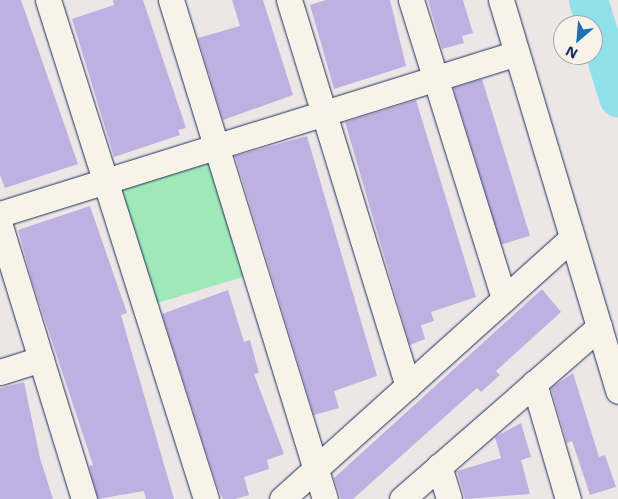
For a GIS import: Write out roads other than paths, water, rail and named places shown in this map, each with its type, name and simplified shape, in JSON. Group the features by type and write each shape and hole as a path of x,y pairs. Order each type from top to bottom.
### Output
{"street":[{"path":"48,0 206,499"},
{"path":"171,0 325,499"},
{"path":"289,0 408,386"},
{"path":"411,0 504,299"},
{"path":"501,0 618,391"},
{"path":"0,214 517,53"},
{"path":"0,226 84,499"},
{"path":"282,499 572,238"},
{"path":"402,499 599,327"},
{"path":"0,372 41,359"},
{"path":"534,383 568,499"},
{"path":"440,466 449,499"}],"waterway":[{"path":"588,0 618,97"}]}
